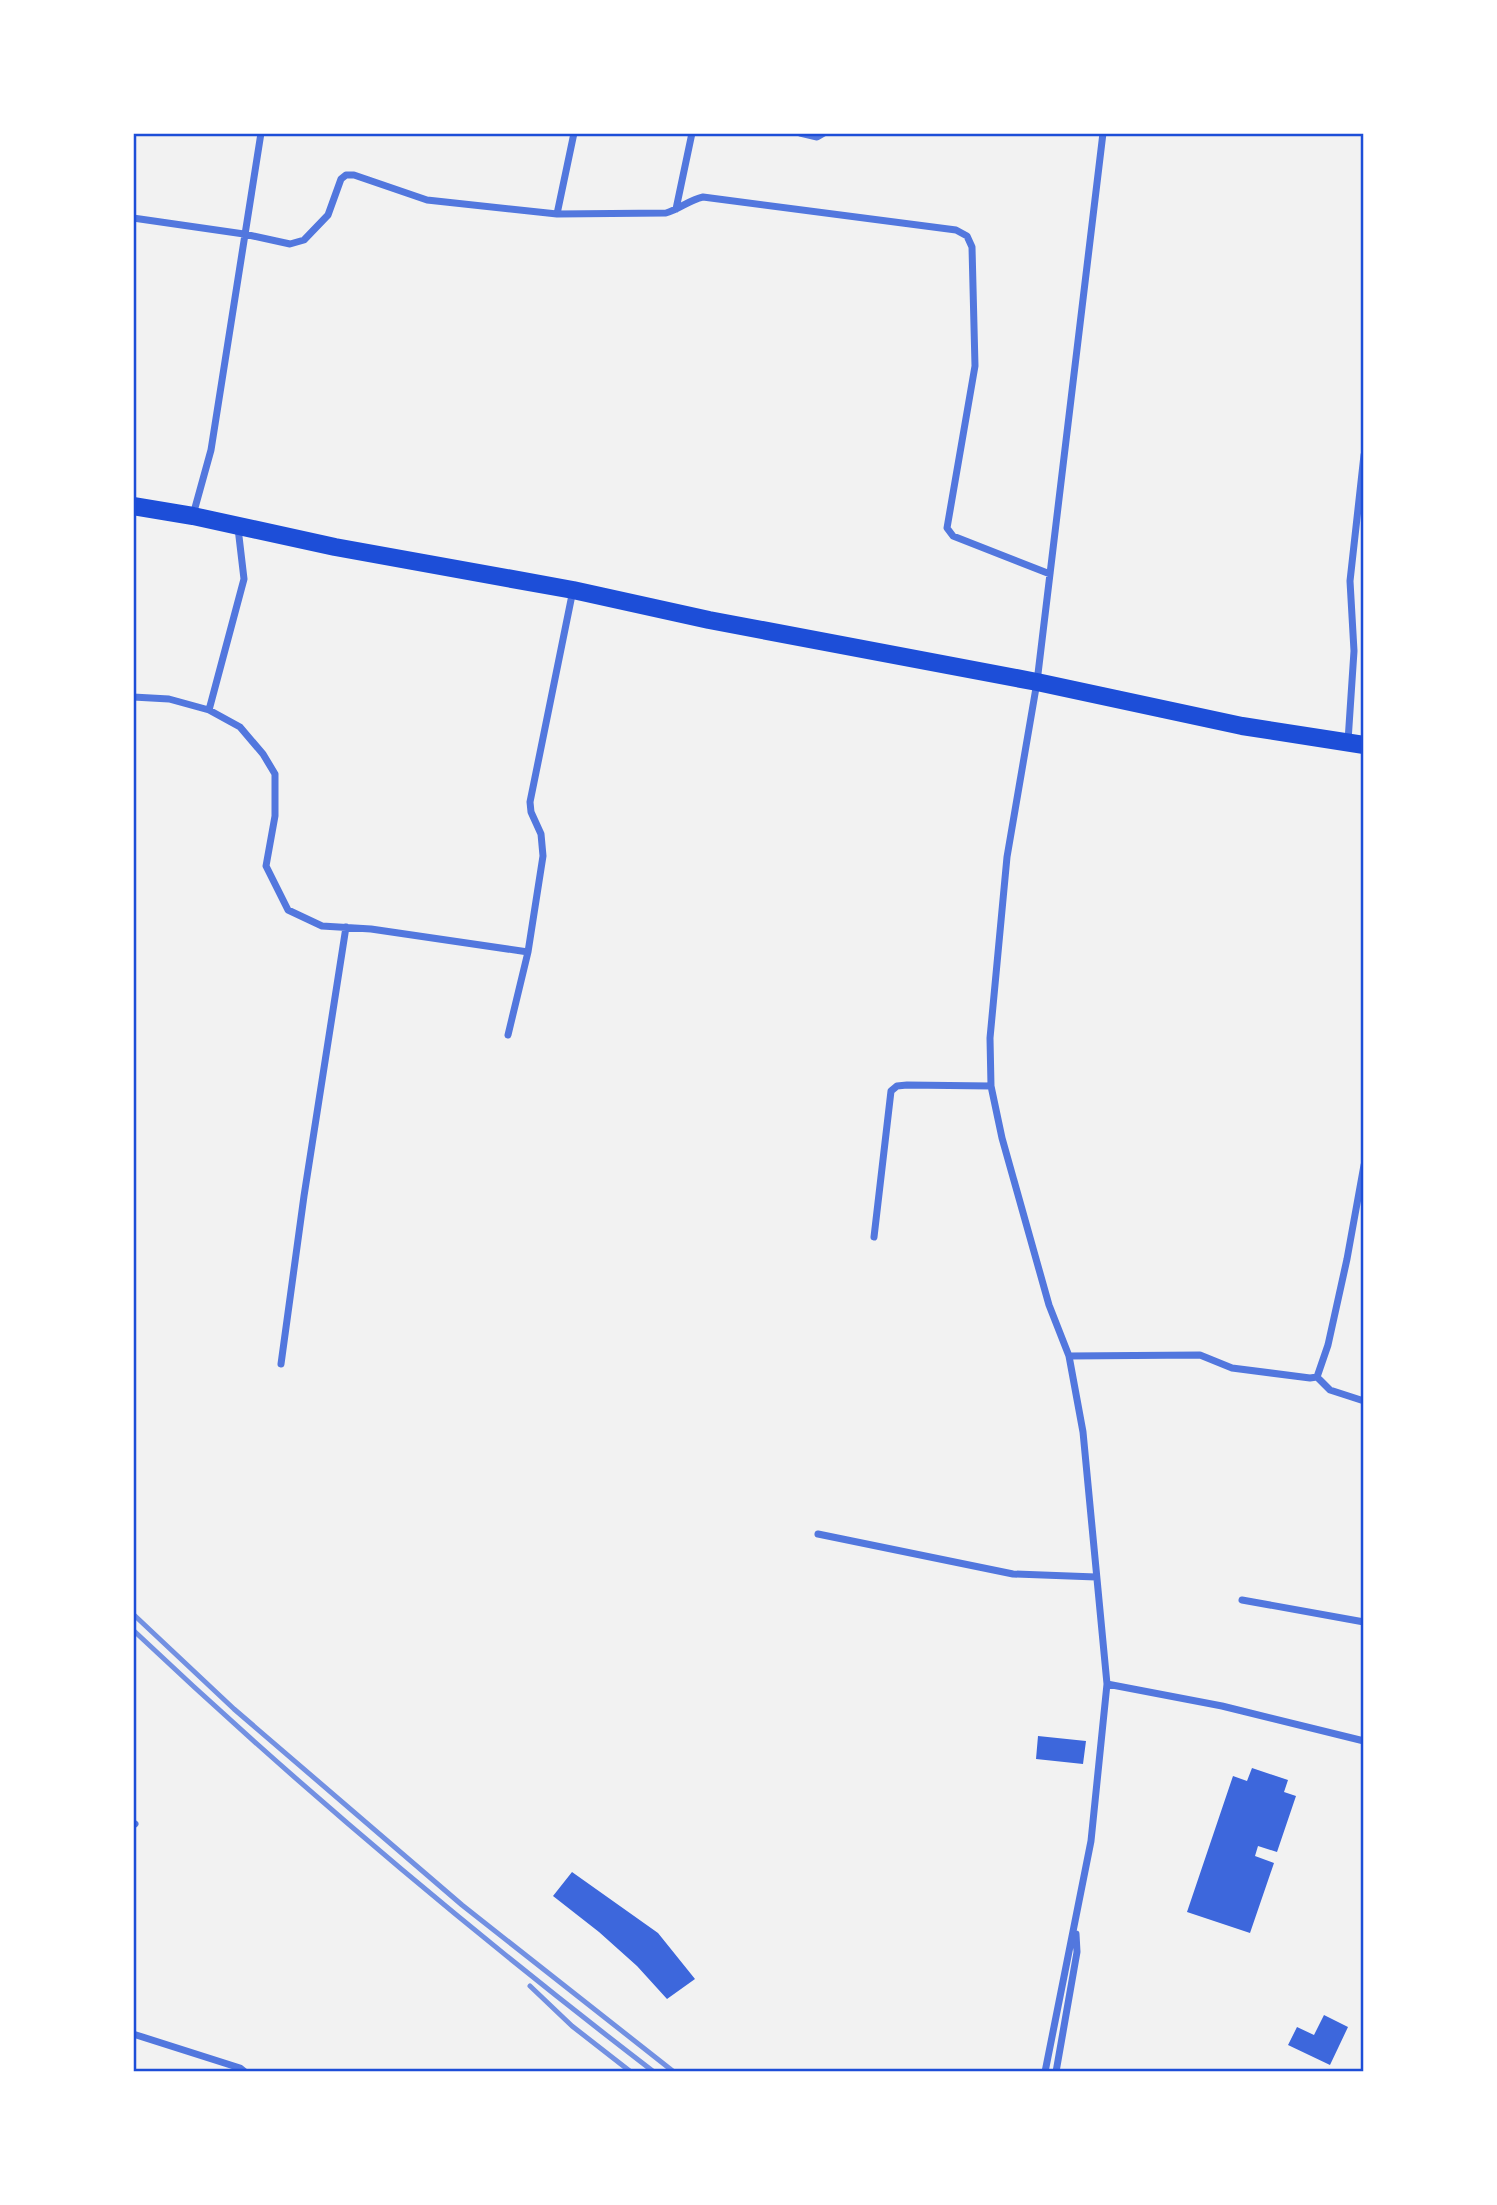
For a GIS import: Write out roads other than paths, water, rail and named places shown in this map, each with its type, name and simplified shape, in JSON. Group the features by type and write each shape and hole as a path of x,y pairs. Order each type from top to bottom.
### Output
{"main road":[{"path":"133,506 1037,682 1242,726 1356,743"}],"street":[{"path":"193,516 211,450 261,133"},
{"path":"556,214 574,133"},
{"path":"676,210 692,133"},
{"path":"800,133 817,136 824,133"},
{"path":"1045,2072 1091,1841 1107,1684 1083,1432 1069,1356 1049,1305 1002,1138 991,1086 990,1038 1007,857 1037,682 1103,133"},
{"path":"133,218 244,234 290,244 304,240 328,215 341,179 346,175 354,175 428,200 556,214 666,213 676,210 690,200 703,197 956,230 967,236 972,247 975,366 947,528 953,536 1050,574"},
{"path":"1356,743 1350,581 1364,455"},
{"path":"209,710 244,579 237,527"},
{"path":"508,1035 528,952 543,856 541,834 531,812 530,802 573,590"},
{"path":"133,696 169,699 209,710 240,727 263,754 275,774 275,816 267,866 288,910 322,926 528,952"},
{"path":"281,1364 346,927"},
{"path":"874,1237 891,1091 897,1086 907,1085 991,1086"},
{"path":"1317,1377 1328,1345 1364,1165"},
{"path":"1069,1356 1200,1355 1232,1368 1317,1377"},
{"path":"1317,1377 1330,1390 1364,1401"},
{"path":"818,1534 1013,1574 1096,1577"},
{"path":"1242,1600 1364,1622"},
{"path":"1107,1684 1222,1706 1364,1741"},
{"path":"1056,2072 1077,1952 1075,1923"},
{"path":"133,2034 240,2068 245,2072"}],"railway":[{"path":"133,1614 234,1709 462,1905 674,2072"},
{"path":"133,1630 259,1746 388,1858 654,2072"},
{"path":"530,1986 572,2026 631,2072"}]}
